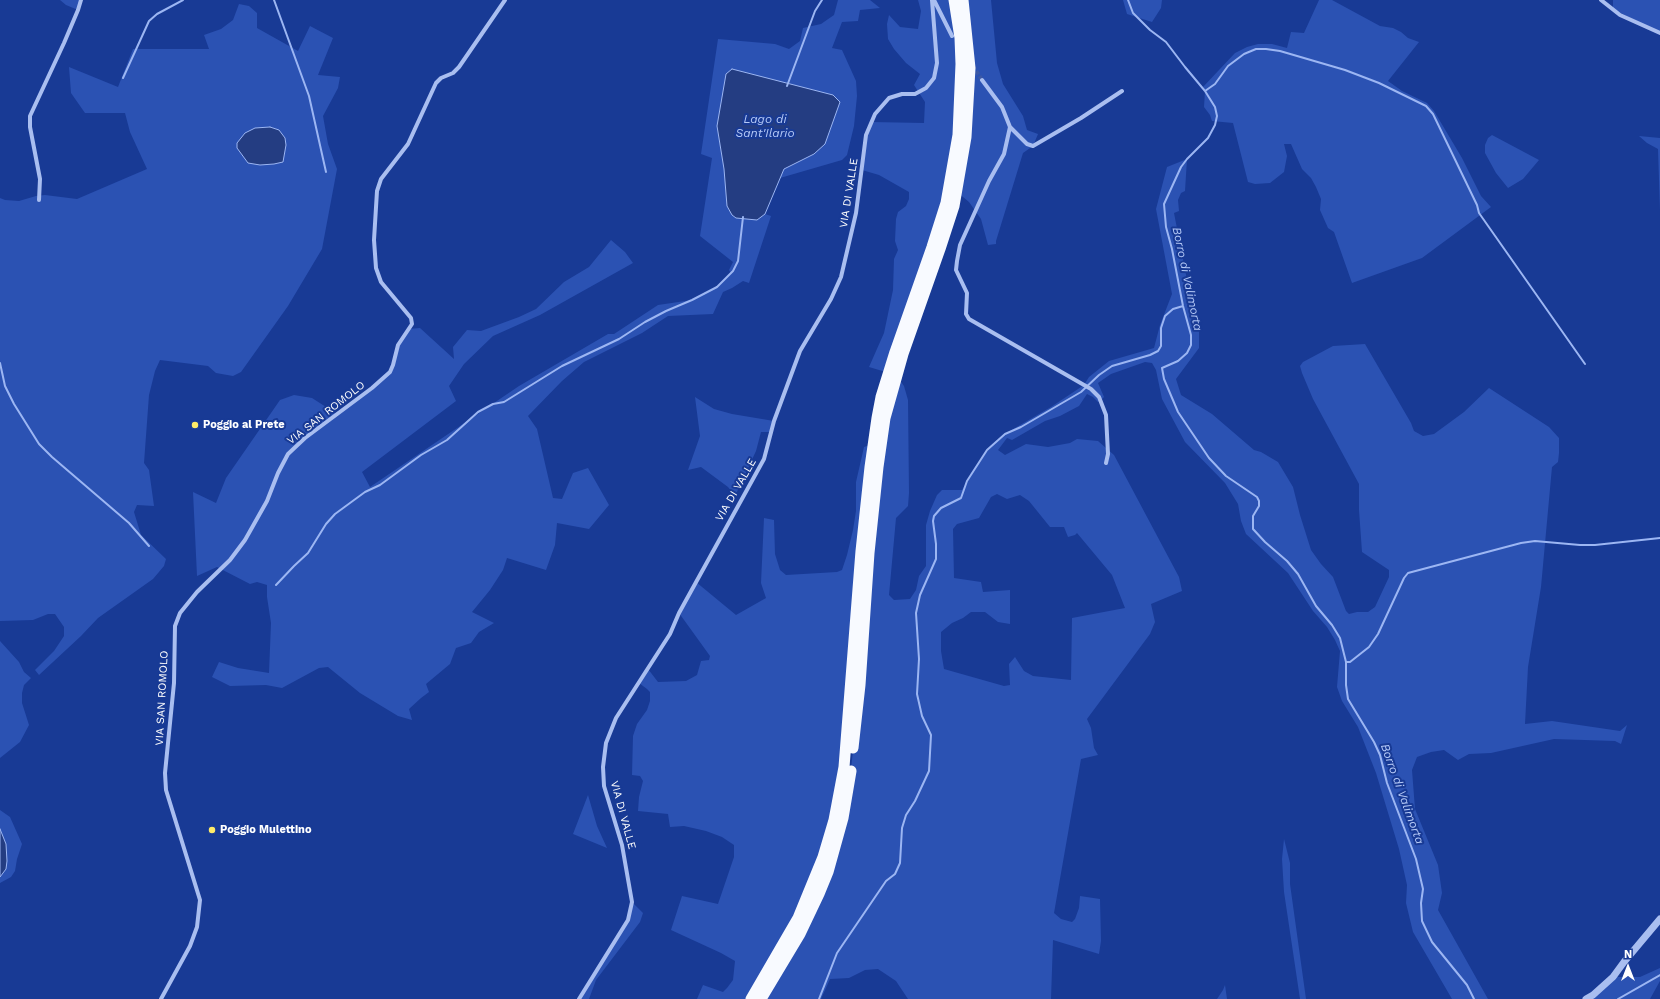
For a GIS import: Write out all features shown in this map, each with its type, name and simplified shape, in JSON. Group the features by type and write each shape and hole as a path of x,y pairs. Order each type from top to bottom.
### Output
{"highway":[{"path":"751,999 798,918 823,857 834,820 844,767 862,543 877,418 881,397 895,352 946,203 958,136 961,64 960,38 954,0"},
{"path":"762,999 800,934 819,894 834,855 843,818 851,769 858,700 869,553 885,418 899,368 954,206 966,137 970,68 963,0"}],"street":[{"path":"39,200 40,179 30,127 30,116 64,43 81,0"},
{"name":"VIA SAN ROMOLO","path":"161,999 190,946 197,927 200,900 166,790 164,773 174,683 175,626 180,613 196,592 230,560 244,540 267,501 278,473 288,454 305,438 372,388 390,372 398,345 412,324 411,318 381,282 376,268 374,240 377,191 381,179 408,144 436,83 441,78 453,73 459,67 505,0"},
{"path":"933,0 952,36"},
{"name":"VIA DI VALLE","path":"579,999 628,920 632,902 622,845 604,786 603,767 606,743 616,718 670,634 679,613 764,460 774,421 800,351 831,299 841,277 856,213 866,135 875,114 889,98 902,94 915,94 926,88 934,78 937,63 933,0"},
{"path":"1601,0 1620,16 1660,33"},
{"path":"982,80 1002,107 1010,127 1027,144 1033,146 1081,118 1122,91"},
{"path":"1010,127 1004,154 989,181 960,245 956,270 967,293 966,314 969,319 1090,388 1099,397 1106,415 1108,454 1106,463"},
{"path":"1586,999 1593,995 1613,977 1660,919"}],"shaded area":[{"path":"60,0 81,0 78,10 66,5"},
{"path":"838,0 870,0 880,8 860,10 858,21 842,22 832,48 842,50 856,81 857,96 854,126 847,155 842,160 780,178 784,169 814,154 830,131 839,102 717,126 724,169 757,220 765,214 771,216 749,283 743,281 723,292 713,314 668,316 642,333 584,362 562,381 528,416 537,429 553,498 562,499 573,473 588,468 609,505 589,529 557,523 555,545 546,570 507,558 503,570 490,590 472,612 494,623 479,632 471,643 456,648 450,664 426,684 429,692 409,709 412,720 398,716 360,693 328,667 319,668 282,688 266,685 230,686 212,677 219,662 238,668 269,673 271,623 267,597 267,585 257,582 250,584 217,567 197,576 193,492 216,503 226,478 280,400 294,395 312,398 337,414 390,372 398,345 408,329 420,328 454,359 453,347 467,330 481,331 536,309 564,282 589,267 611,240 625,252 633,263 540,315 493,336 464,364 449,386 456,401 362,472 370,487 519,386 608,334 614,334 658,305 692,300 717,287 731,273 729,270 733,262 700,236 712,158 701,154 718,39 775,44 789,49 800,41 803,28 821,24 834,15"},
{"path":"918,0 954,0 960,38 952,172 889,373 869,367 884,333 893,290 894,259 898,250 895,241 896,219 898,212 906,206 909,199 909,192 879,175 862,170 866,135 871,122 924,123 925,102 914,85 920,74 906,63 894,49 888,39 887,24 889,15 900,27 918,29 921,11"},
{"path":"963,0 991,0 997,63 1003,84 1023,116 1027,130 1038,134 1033,146 1023,153 996,244 988,245 981,219 969,202 957,192"},
{"path":"1123,0 1162,0 1161,8 1152,22 1127,14"},
{"path":"1319,0 1332,0 1380,26 1393,28 1408,38 1419,42 1388,81 1402,91 1427,103 1434,111 1462,158 1481,196 1491,207 1422,258 1352,283 1334,232 1328,228 1320,210 1321,199 1316,187 1311,178 1302,169 1291,144 1284,144 1287,156 1284,172 1270,183 1255,184 1248,182 1233,123 1212,121 1210,115 1204,107 1205,91 1203,87 1235,53 1247,47 1258,44 1272,44 1287,48 1291,32 1304,33"},
{"path":"1613,0 1660,0 1660,33 1613,9"},
{"path":"239,4 249,6 257,13 257,28 298,51 310,26 333,38 318,75 340,77 338,88 323,116 328,144 337,169 322,249 288,306 241,372 233,376 216,373 208,366 160,360 155,371 149,395 144,463 149,470 154,506 137,505 134,512 141,535 166,559 164,566 153,579 98,618 39,675 35,670 54,651 64,636 64,627 55,614 48,614 33,620 0,621 0,198 19,201 45,195 77,199 147,169 130,132 125,113 85,113 71,93 69,67 118,87 133,49 209,49 204,35 221,29 233,20"},
{"path":"1492,135 1539,160 1523,179 1508,188 1496,173 1485,153 1485,145 1488,138"},
{"path":"1639,136 1660,138 1660,210 1658,149 1647,143"},
{"path":"1187,159 1185,191 1181,193 1178,200 1179,211 1174,213 1196,326 1199,328 1199,348 1176,379 1181,395 1212,414 1254,450 1261,452 1278,462 1293,487 1311,550 1333,577 1346,611 1349,614 1368,612 1375,607 1389,577 1389,570 1362,552 1359,484 1313,399 1300,366 1303,362 1333,346 1365,344 1411,423 1414,431 1423,436 1434,434 1464,412 1489,388 1549,427 1559,438 1558,462 1552,467 1541,587 1528,667 1525,724 1552,721 1620,731 1627,725 1621,744 1615,741 1554,739 1491,753 1469,754 1458,760 1444,750 1431,752 1417,757 1412,770 1415,809 1438,865 1442,893 1438,910 1488,999 1452,999 1413,932 1406,903 1407,885 1399,849 1376,773 1358,727 1342,701 1337,687 1340,651 1335,640 1327,627 1313,611 1288,573 1246,534 1241,521 1238,504 1225,483 1185,442 1162,399 1156,370 1152,363 1145,362 1111,374 1098,383 1104,397 1098,402 1087,394 1079,406 1060,416 1045,421 1012,440 1007,438 998,450 1005,455 1026,444 1048,447 1070,443 1077,439 1098,441 1114,455 1179,577 1182,591 1151,604 1155,622 1150,634 1087,719 1091,728 1094,748 1098,755 1081,759 1054,913 1061,919 1072,922 1075,919 1079,908 1080,896 1100,899 1101,941 1099,954 1053,940 1051,999 908,999 896,981 878,969 865,970 849,978 830,979 821,999 762,999 782,965 851,769 860,685 869,553 896,375 904,386 908,400 909,493 908,506 896,518 889,595 894,600 910,599 916,590 919,576 926,566 926,525 937,495 942,490 962,490 987,450 1003,435 1051,407 1084,385 1089,377 1109,361 1154,348 1160,325 1172,294 1156,209 1167,167","holes":["997,494 1007,499 1020,495 1029,501 1050,527 1064,527 1068,537 1077,533 1112,575 1125,608 1072,618 1071,680 1033,676 1024,671 1015,657 1009,664 1010,685 1004,686 944,669 941,651 941,632 952,623 971,612 985,612 998,622 1010,624 1010,590 983,592 981,582 954,578 953,529 957,524 979,518 991,497"]},
{"path":"695,397 714,409 732,414 774,421 771,432 761,432 756,451 735,496 728,487 701,467 688,470 700,436"},
{"path":"873,444 846,743 823,857 751,999 697,999 703,985 723,992 727,988 733,980 735,961 671,930 682,896 718,904 734,857 734,845 722,837 706,831 684,826 670,827 668,814 638,811 639,797 643,781 640,776 632,775 633,736 637,724 647,710 650,701 650,692 639,683 648,669 658,682 686,681 697,675 701,661 709,660 710,656 679,613 696,582 736,615 766,598 761,583 764,518 774,520 775,554 780,570 786,575 837,572 842,570 853,530 856,511 856,482 864,447"},
{"path":"0,641 19,662 24,672 31,678 24,685 22,693 22,703 29,725 20,742 0,758"},
{"path":"588,795 597,826 607,848 573,834"},
{"path":"0,810 10,817 22,844 15,871 11,877 0,883 0,877 2,875 2,834 0,829"},
{"path":"1284,839 1290,863 1290,884 1306,999 1300,999 1284,892 1282,859"},
{"path":"632,902 643,913 640,922 596,980 589,999 579,999 628,920"},
{"path":"1660,968 1660,981 1650,999 1586,999 1613,977 1640,977"},
{"path":"1225,985 1227,999 1217,999 1223,990"}],"water":[{"name":"Lago di Sant'Ilario","path":"732,69 833,95 840,102 825,144 814,154 784,169 765,214 757,220 736,218 732,215 727,206 724,169 717,126 726,74"},
{"path":"270,127 279,130 285,138 286,145 283,162 260,165 248,163 237,148 237,143 245,133 255,128"},
{"path":"0,829 6,844 7,861 6,869 0,877"}],"waterway":[{"path":"123,78 149,21 157,14 183,0"},
{"path":"274,0 309,96 326,172"},
{"path":"787,86 815,11 822,0"},
{"name":"Borro di Valimorta","path":"1128,0 1133,13 1150,30 1166,42 1205,91 1215,107 1217,116 1215,125 1208,138 1181,167 1164,204 1166,227 1172,249 1183,306 1191,335 1191,345 1187,353 1178,361 1162,368 1164,379 1178,412 1209,458 1226,476 1257,497 1259,506 1253,516 1253,529 1265,542 1287,561 1298,574 1316,606 1332,625 1340,638 1346,662 1346,685 1348,699 1374,742 1380,755 1387,783 1416,859 1423,889 1421,903 1422,921 1432,942 1467,985 1474,999"},
{"path":"1205,91 1215,84 1228,66 1244,54 1256,49 1266,49 1280,51 1345,70 1379,83 1426,106 1433,114 1477,205 1479,213 1585,364"},
{"path":"276,585 308,553 326,524 335,514 365,492 380,485 421,455 447,440 478,412 493,404 504,402 562,366 619,339 645,322 717,287 733,271 738,261 743,217"},
{"path":"819,999 837,953 886,881 895,874 900,863 902,828 906,815 915,801 929,771 931,735 922,716 917,694 919,659 916,613 920,595 936,559 933,521 934,516 941,508 961,498 967,481 987,450 1005,434 1021,427 1081,392 1099,375 1112,366 1150,355 1158,351 1161,346 1161,328 1165,316 1173,309 1183,306"},
{"path":"0,363 5,386 14,404 39,444 129,523 149,546"},
{"path":"1346,662 1350,662 1369,647 1378,634 1404,578 1408,573 1521,543 1535,541 1595,545 1660,538"},
{"path":"1618,999 1660,975"}],"tunnel":[{"path":"973,66 982,80"}],"place":[{"name":"Poggio al Prete","path":"195,425"},
{"name":"Poggio Mulettino","path":"212,830"}]}
